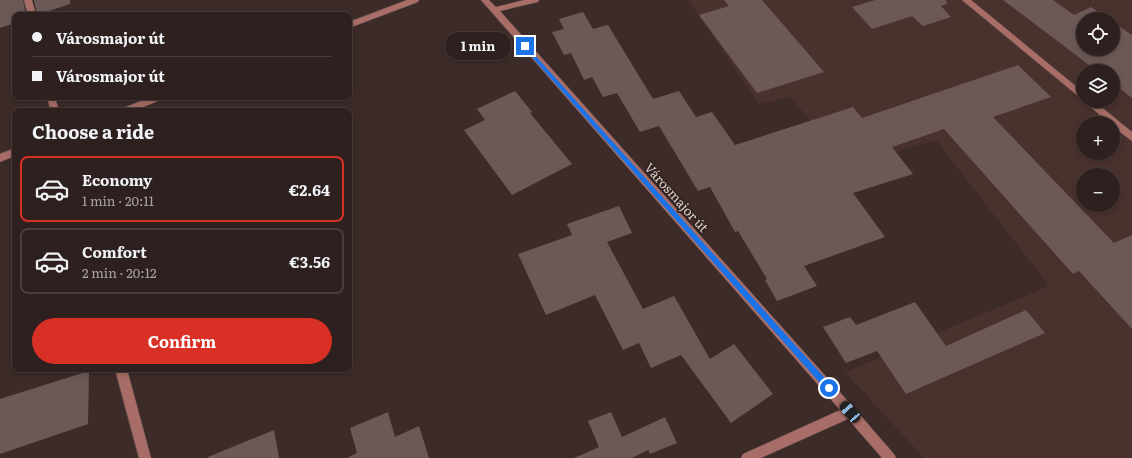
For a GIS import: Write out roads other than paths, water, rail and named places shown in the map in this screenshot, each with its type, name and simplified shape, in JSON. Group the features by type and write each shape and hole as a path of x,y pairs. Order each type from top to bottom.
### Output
{"street":[{"path":"28,0 31,12"},
{"path":"352,24 415,0"},
{"name":"Városmajor út","path":"485,0 890,458"},
{"path":"494,10 535,0"},
{"path":"966,0 1076,91"},
{"path":"132,108 152,100"},
{"path":"1097,108 1132,137"},
{"path":"0,158 12,153"},
{"path":"122,372 145,458"},
{"path":"747,458 850,412"}]}
